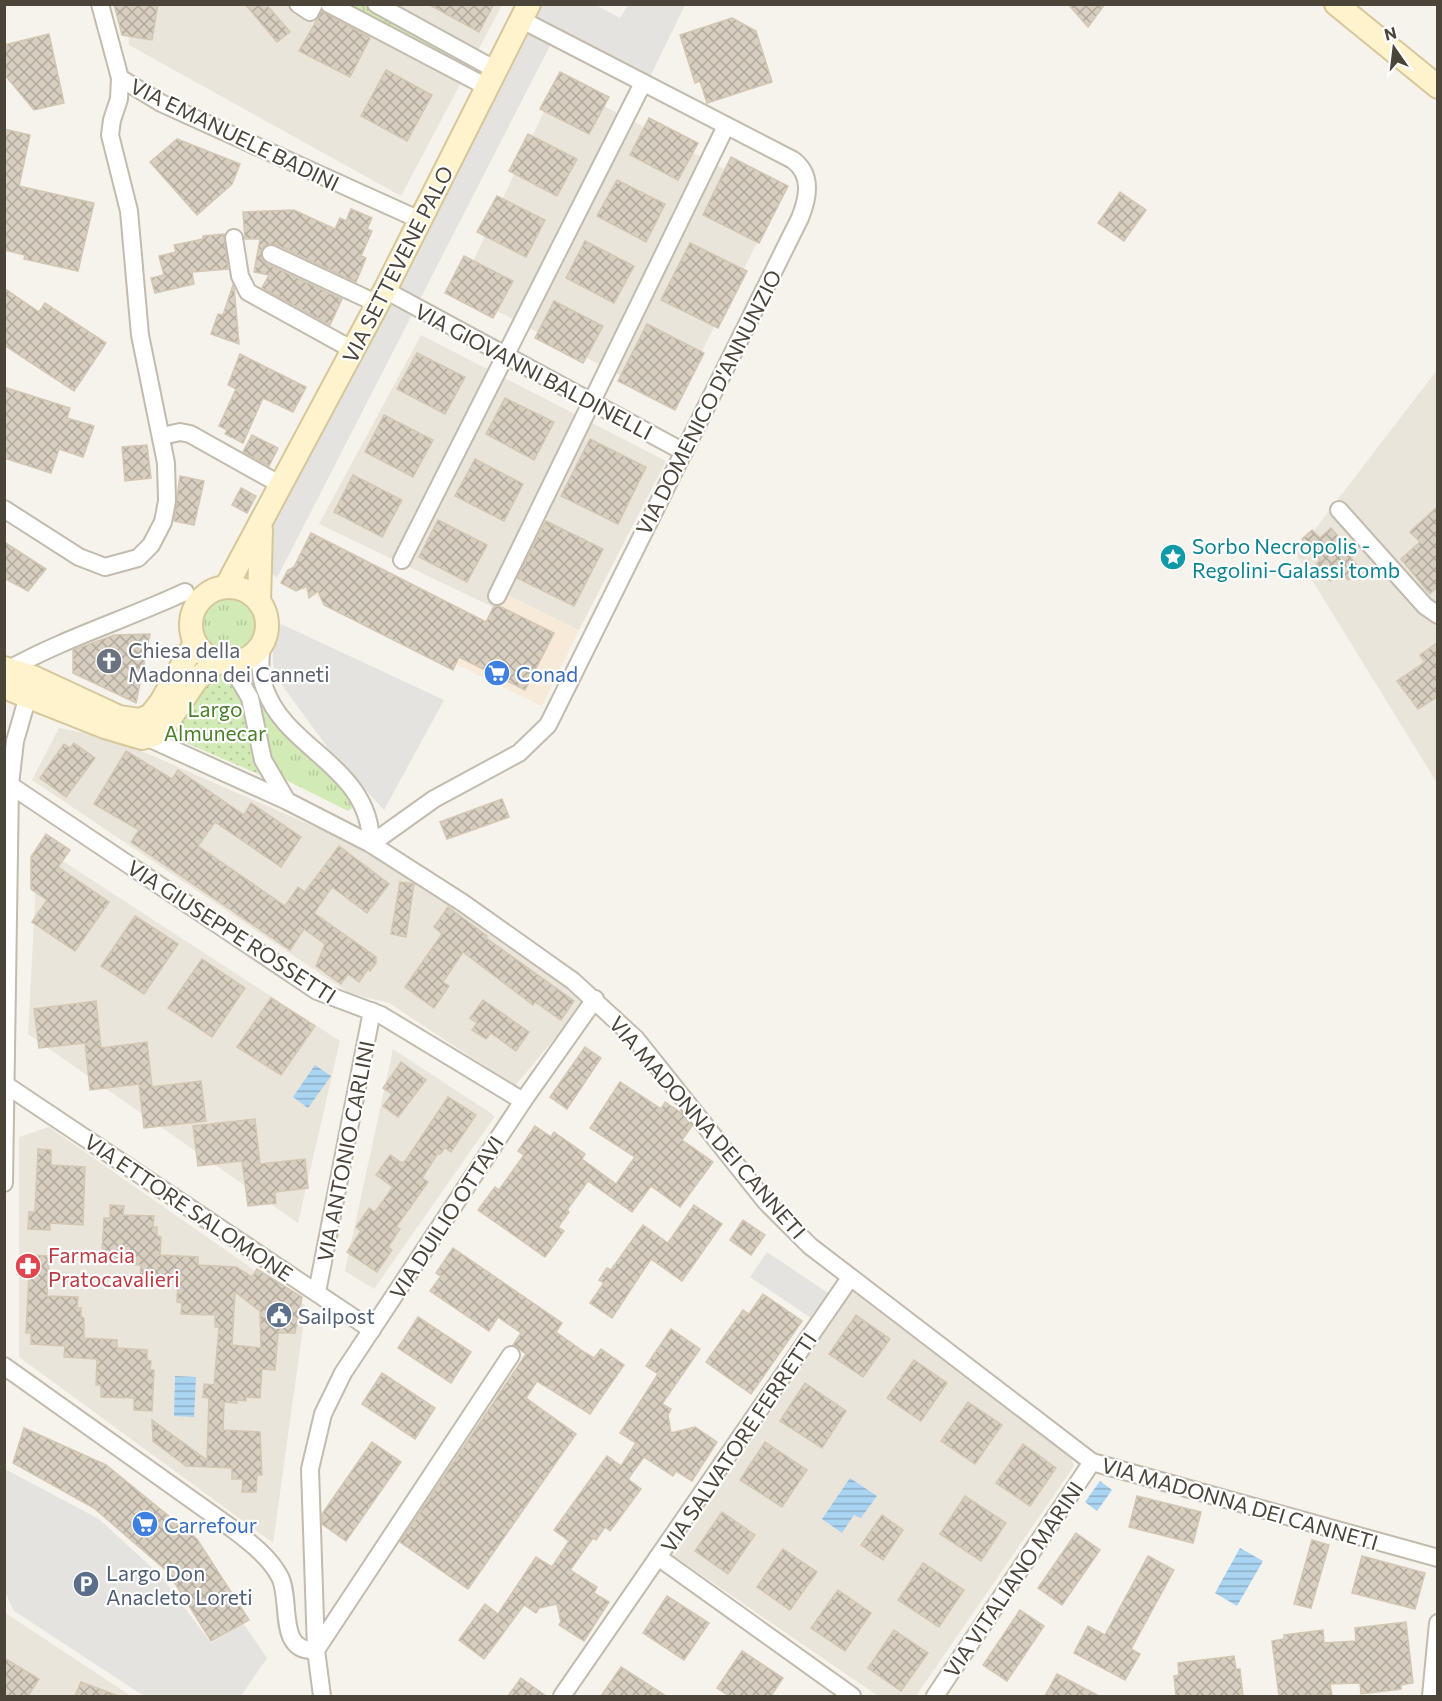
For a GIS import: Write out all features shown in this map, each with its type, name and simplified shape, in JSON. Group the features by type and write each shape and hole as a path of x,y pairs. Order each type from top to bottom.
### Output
{"street":[{"name":"VIA EMANUELE BADINI","path":"100,4 120,78 161,103 420,220"},
{"path":"298,4 310,12 314,4"},
{"path":"329,4 492,79"},
{"path":"376,4 492,79"},
{"path":"1336,4 1437,87"},
{"name":"VIA SETTEVENE PALO","path":"226,587 381,297 525,12"},
{"name":"VIA DOMENICO D'ANNUNZIO","path":"370,844 434,799 519,753 542,732 559,706 800,218 807,198 807,180 798,164 643,83 525,12"},
{"path":"4,509 79,557 105,567 138,558 152,545 159,531 167,489 162,436 140,336 129,211 111,140 112,120 119,99 120,78"},
{"path":"402,560 643,83"},
{"path":"497,596 726,126"},
{"path":"234,238 238,272 248,292 353,350"},
{"name":"VIA GIOVANNI BALDINELLI","path":"271,254 381,297 505,355 684,452"},
{"path":"162,436 180,432 190,434 281,485"},
{"path":"1339,510 1425,606 1437,615"},
{"name":"VIA SETTEVENE PALO","path":"259,602 262,521"},
{"path":"287,801 263,760 250,698 224,663 203,654 195,643 190,621 196,604 207,594 226,587 242,590 259,602 267,621 262,644 261,672 270,701 352,787 368,814 370,844"},
{"path":"6,675 45,650 124,620 185,592"},
{"path":"6,675 119,717 139,720 150,716 161,702 195,643"},
{"path":"6,675 28,696 132,737 148,738 165,726 191,686 224,663 248,658 262,644"},
{"path":"4,1183 7,860 10,785 15,741 28,696"},
{"name":"VIA MADONNA DEI CANNETI","path":"148,738 287,801 370,844 472,910 595,999 636,1039 778,1214 810,1246 1092,1462 1437,1558"},
{"name":"VIA GIUSEPPE ROSSETTI","path":"10,785 317,991 338,1001 372,1011 523,1101"},
{"name":"VIA DUILIO OTTAVI","path":"322,1696 316,1650 311,1460 315,1437 328,1401 372,1330 523,1101 595,999"},
{"name":"VIA ANTONIO CARLINI","path":"318,1292 372,1011"},
{"name":"VIA ETTORE SALOMONE","path":"6,1085 372,1330"},
{"name":"VIA SALVATORE FERRETTI","path":"850,1278 658,1557 852,1696"},
{"path":"4,1366 230,1527 257,1550 276,1569 283,1585 291,1640 299,1648 316,1650 511,1355"},
{"name":"VIA VITALIANO MARINI","path":"935,1696 1092,1462"},
{"path":"562,1696 658,1557"},
{"path":"1431,1696 1437,1623"}],"shaded area":[{"path":"127,5 502,5 401,196 129,45"},
{"path":"542,5 596,5 620,18 628,5 685,5 647,83 556,34 277,578 270,572 269,526"},
{"path":"558,82 780,198 675,404 459,291"},
{"path":"421,335 666,461 579,630 505,594 497,609 319,524"},
{"path":"1437,370 1437,783 1296,554"},
{"path":"315,540 489,624 504,594 579,630 542,706 293,585"},
{"path":"281,624 444,700 384,810 330,751 282,685 273,665 273,647"},
{"path":"59,728 112,738 342,839 420,881 585,1002 515,1086 389,1003 349,993 32,780"},
{"path":"38,845 340,1041 298,1223 28,1034"},
{"path":"393,1049 495,1116 374,1289 345,1271"},
{"path":"49,1127 306,1306 273,1543 19,1357 19,1137"},
{"path":"767,1252 828,1293 811,1318 750,1277"},
{"path":"853,1290 1070,1455 1074,1466 916,1696 878,1696 674,1556"},
{"name":"Largo Don Anacleto Loreti","path":"5,1469 99,1519 161,1576 211,1643 243,1623 267,1658 241,1696 144,1696 14,1611 5,1592"},
{"path":"4,1608 7,1614 131,1696 5,1696"}],"green space":[{"path":"342,5 362,5 448,51 444,58"},
{"name":"Largo Almunecar","path":"227,595 238,597 251,608 256,624 254,635 243,648 227,653 216,651 203,640 198,624 200,613 211,600"},
{"name":"Largo Almunecar","path":"216,673 231,677 244,699 250,744 263,776 168,735"},
{"name":"Largo Almunecar","path":"266,705 353,802 352,808 348,811 282,778 272,766 258,711"}],"water":[{"path":"315,1065 331,1076 308,1108 293,1097"},
{"path":"175,1376 196,1377 194,1417 174,1416"},
{"path":"850,1478 877,1496 861,1518 854,1515 842,1533 822,1519"},
{"path":"1100,1481 1112,1490 1097,1511 1085,1502"},
{"path":"1240,1548 1263,1561 1237,1606 1215,1593"}],"building":[{"path":"114,4 158,4 152,40 122,35"},
{"path":"245,4 266,4 290,32 277,42"},
{"path":"428,4 494,4 479,32"},
{"path":"1068,4 1105,4 1088,27"},
{"path":"322,11 370,38 350,77 299,51"},
{"path":"732,18 756,31 772,82 707,103 700,81 695,83 680,35"},
{"path":"49,34 64,103 34,110 4,74 4,45"},
{"path":"386,70 432,95 407,141 361,116"},
{"path":"560,72 609,97 589,134 540,109"},
{"path":"649,118 698,143 678,180 630,155"},
{"path":"4,129 30,135 19,186 94,203 78,271 24,259 25,255 4,250"},
{"path":"528,134 577,159 557,196 509,171"},
{"path":"177,139 240,164 232,184 197,215 150,162"},
{"path":"731,157 788,186 759,243 703,215"},
{"path":"617,180 665,204 646,242 597,216"},
{"path":"1120,192 1146,210 1124,241 1098,223"},
{"path":"497,196 545,220 526,257 477,232"},
{"path":"351,209 372,218 367,229 372,231 361,256 366,258 356,282 275,244 266,245 261,250 262,260 267,264 342,299 330,325 262,288 269,275 254,272 260,239 245,239 243,212 294,210 335,229 340,218 346,221"},
{"path":"224,234 228,269 192,272 194,284 155,293 151,278 164,275 159,256 176,252 174,245 203,239 203,236"},
{"path":"585,241 634,266 614,303 566,278"},
{"path":"690,243 747,271 718,328 661,300"},
{"path":"464,256 513,281 493,318 445,293"},
{"path":"233,285 239,344 211,334 218,314 223,315"},
{"path":"4,288 39,312 45,303 106,343 74,391 4,345"},
{"path":"554,301 603,326 583,363 535,338"},
{"path":"647,324 704,353 675,410 618,381"},
{"path":"417,353 465,377 445,414 397,389"},
{"path":"240,354 306,387 293,412 263,398 243,443 225,434 227,430 219,426 236,389 228,385"},
{"path":"4,387 70,408 67,418 94,426 83,457 59,449 51,473 4,458"},
{"path":"505,398 554,422 534,460 486,434"},
{"path":"384,415 433,440 413,477 365,452"},
{"path":"252,435 278,448 269,466 243,452"},
{"path":"590,439 646,467 618,524 561,496"},
{"path":"147,445 151,478 125,481 122,447"},
{"path":"475,459 523,484 504,521 455,496"},
{"path":"353,475 402,500 382,537 334,512"},
{"path":"180,476 204,481 194,525 174,521"},
{"path":"241,488 256,496 247,513 232,505"},
{"path":"1437,507 1437,587 1430,594 1401,559 1420,542 1410,532"},
{"path":"438,520 487,545 467,582 419,557"},
{"path":"546,521 603,549 574,606 517,578"},
{"path":"1331,528 1350,550 1347,553 1361,570 1348,580 1341,572 1330,581 1316,564 1320,560 1302,539 1312,530 1320,538"},
{"path":"311,533 486,622 494,606 499,606 554,633 525,690 459,657 453,670 324,605 318,591 309,598 307,586 296,591 281,583 288,570 294,567"},
{"path":"4,542 46,569 28,591 4,578"},
{"name":"Chiesa della Madonna dei Canneti","path":"150,634 136,703 73,673 73,650 114,635"},
{"path":"1437,643 1437,697 1418,709 1397,681 1425,662 1420,655"},
{"path":"74,743 95,758 66,797 40,778 64,744 70,748"},
{"path":"126,751 172,779 178,770 244,815 251,803 301,837 281,867 215,822 198,846 285,906 298,887 305,892 339,846 389,884 367,913 332,887 314,913 376,957 376,963 370,971 368,969 359,982 348,974 341,984 316,966 325,944 304,929 290,950 131,842 139,830 94,804"},
{"path":"502,799 509,817 447,839 440,822"},
{"path":"46,834 70,850 58,867 109,902 75,951 32,922 47,900 31,889 31,857"},
{"path":"400,882 414,884 406,937 391,934"},
{"path":"448,907 487,936 486,938 574,1001 561,1020 535,1002 533,1005 463,952 443,982 449,986 434,1008 405,987 442,934 434,927"},
{"path":"135,916 178,944 144,994 101,966"},
{"path":"202,959 245,988 212,1037 168,1008"},
{"path":"271,998 315,1026 281,1075 237,1047"},
{"path":"483,1000 529,1032 516,1051 491,1033 486,1039 472,1030 477,1023 470,1018"},
{"path":"96,1001 101,1048 147,1042 152,1087 201,1081 206,1121 144,1128 139,1084 90,1090 85,1043 39,1048 34,1009"},
{"path":"585,1047 601,1058 567,1109 550,1097"},
{"path":"401,1062 426,1080 398,1117 383,1106 392,1094 383,1088"},
{"path":"620,1082 661,1109 665,1102 683,1114 692,1126 682,1140 713,1162 680,1207 651,1186 632,1212 588,1181 567,1210 569,1212 558,1227 564,1231 545,1257 478,1210 495,1187 499,1190 524,1155 518,1151 535,1126 551,1137 554,1132 585,1154 582,1159 616,1184 635,1157 590,1128"},
{"path":"448,1097 476,1115 451,1152 445,1148 440,1154 438,1153 422,1178 428,1182 396,1227 400,1229 388,1247 392,1250 377,1272 347,1252 361,1231 356,1227 369,1208 375,1212 393,1187 376,1175 390,1155 402,1163 406,1160"},
{"path":"255,1119 260,1164 305,1159 308,1188 275,1192 276,1203 248,1206 242,1161 198,1166 193,1126"},
{"path":"38,1149 51,1150 51,1165 85,1167 83,1225 50,1223 50,1230 28,1229 29,1212 35,1212"},
{"path":"110,1205 124,1206 123,1215 154,1216 153,1227 157,1227 157,1236 161,1237 160,1255 198,1257 198,1265 236,1267 252,1277 257,1269 302,1297 295,1333 278,1333 275,1370 262,1369 260,1398 246,1397 246,1401 224,1402 223,1430 260,1432 262,1475 257,1475 256,1492 242,1492 243,1479 232,1479 232,1468 186,1466 153,1441 152,1420 207,1460 209,1398 203,1397 204,1384 214,1385 219,1327 215,1327 215,1315 181,1314 182,1303 177,1302 178,1278 140,1276 141,1265 107,1263 107,1252 102,1252 104,1218 110,1218","holes":["235,1292 260,1311 261,1348 232,1345"]},
{"path":"694,1205 722,1224 682,1281 651,1259 612,1318 590,1303 604,1283 599,1280 607,1268 611,1270 643,1225 668,1243"},
{"path":"743,1220 765,1235 751,1255 730,1240"},
{"path":"453,1248 562,1323 556,1332 584,1352 594,1358 601,1349 624,1365 590,1414 537,1381 526,1398 576,1434 468,1589 400,1542 526,1354 513,1345 521,1333 498,1317 489,1331 430,1291 441,1276 436,1273"},
{"path":"30,1255 49,1256 47,1296 78,1297 77,1308 81,1308 81,1317 84,1318 84,1338 117,1340 117,1348 147,1350 147,1360 151,1361 150,1370 154,1370 152,1411 134,1410 134,1398 101,1397 101,1385 96,1385 97,1359 64,1357 65,1346 31,1344 31,1333 26,1333"},
{"path":"763,1294 802,1321 751,1394 706,1362 743,1310 749,1314"},
{"path":"856,1315 890,1339 863,1377 829,1354"},
{"path":"418,1317 471,1352 451,1383 398,1348"},
{"path":"671,1329 700,1349 662,1404 671,1409 668,1415 671,1433 695,1427 717,1442 692,1481 676,1471 673,1476 644,1457 628,1479 641,1489 610,1531 605,1527 596,1540 593,1538 570,1570 597,1587 594,1593 609,1602 584,1641 559,1625 561,1622 557,1604 539,1608 536,1613 524,1605 484,1659 459,1640 485,1604 498,1614 536,1557 552,1567 569,1541 554,1530 607,1456 621,1466 636,1443 620,1433 658,1374 646,1366"},
{"path":"914,1360 947,1383 921,1421 887,1398"},
{"path":"382,1373 435,1408 415,1439 362,1404"},
{"path":"805,1383 846,1411 822,1448 780,1421"},
{"path":"968,1402 1002,1425 975,1464 941,1441"},
{"name":"Carrefour","path":"24,1428 106,1465 197,1539 249,1620 211,1641 168,1572 94,1508 13,1463"},
{"path":"372,1442 401,1462 346,1541 322,1524 322,1514"},
{"path":"765,1442 807,1470 782,1507 740,1480"},
{"path":"1023,1444 1056,1468 1030,1506 996,1483"},
{"path":"965,1496 1006,1523 981,1561 940,1534"},
{"path":"1137,1496 1201,1512 1193,1543 1129,1527"},
{"path":"722,1512 755,1535 728,1574 695,1551"},
{"path":"882,1515 903,1530 883,1560 861,1545"},
{"path":"1076,1533 1100,1550 1062,1605 1038,1588"},
{"path":"1312,1540 1329,1545 1311,1608 1294,1604"},
{"path":"783,1549 817,1572 790,1610 757,1587"},
{"path":"1148,1556 1174,1570 1131,1649 1140,1654 1125,1680 1074,1653 1088,1626 1105,1635"},
{"path":"1362,1556 1425,1573 1415,1609 1352,1593"},
{"path":"923,1563 964,1590 939,1627 898,1600"},
{"path":"838,1590 871,1613 845,1651 811,1628"},
{"path":"667,1596 709,1623 684,1660 643,1633"},
{"path":"1020,1610 1044,1626 1007,1681 983,1665"},
{"path":"1406,1622 1413,1683 1401,1685 1401,1689 1361,1694 1360,1683 1330,1684 1332,1695 1279,1696 1272,1641 1284,1639 1284,1635 1323,1630 1324,1643 1356,1641 1355,1628"},
{"path":"894,1630 928,1653 901,1691 868,1668"},
{"path":"742,1651 783,1678 771,1696 729,1696 717,1688"},
{"path":"1234,1656 1236,1669 1240,1669 1243,1696 1176,1696 1174,1676 1179,1675 1178,1663"},
{"path":"4,1658 39,1679 28,1696 4,1696"},
{"path":"621,1667 666,1696 601,1696"},
{"path":"1057,1674 1099,1696 1045,1696"},
{"path":"521,1678 546,1696 508,1696"},
{"path":"81,1682 116,1695 116,1696 75,1696"}],"place":[{"name":"Sorbo Necropolis - Regolini-Galassi tomb","path":"1173,557"},
{"name":"Chiesa della Madonna dei Canneti","path":"109,661"},
{"name":"Conad","path":"497,673"},
{"name":"Farmacia Pratocavalieri","path":"28,1266"},
{"name":"Sailpost","path":"279,1315"},
{"name":"Carrefour","path":"145,1524"},
{"name":"Largo Don Anacleto Loreti","path":"86,1584"}]}
